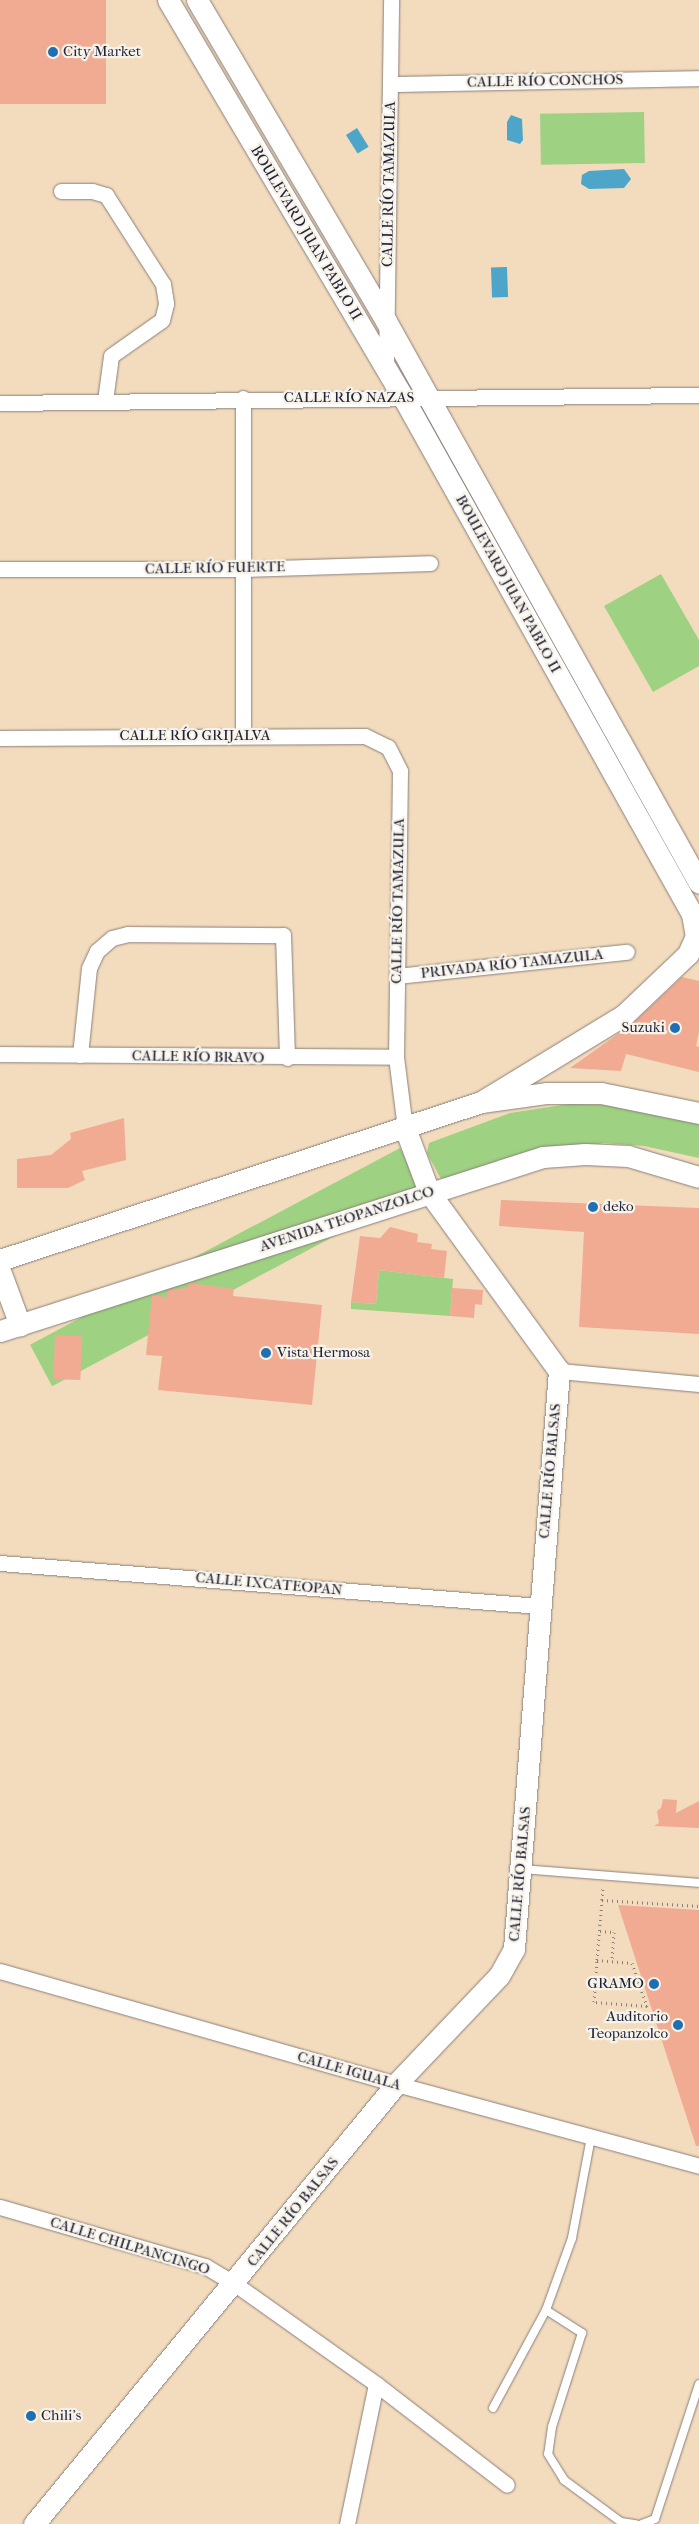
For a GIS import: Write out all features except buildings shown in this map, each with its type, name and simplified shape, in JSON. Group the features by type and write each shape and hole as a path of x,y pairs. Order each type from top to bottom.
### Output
{"street":[{"name":"BOULEVARD JUAN PABLO II","path":"168,0 404,399 692,914 696,936 688,954 624,1015 481,1102"},
{"name":"BOULEVARD JUAN PABLO II","path":"197,0 386,321 427,398 699,883"},
{"name":"CALLE RÍO TAMAZULA","path":"386,368 392,84 391,0"},
{"name":"CALLE RÍO CONCHOS","path":"392,84 699,78"},
{"path":"61,191 92,191 106,195 163,284 166,304 162,320 111,356 106,401"},
{"name":"CALLE RÍO NAZAS","path":"0,403 243,398 404,399 699,395"},
{"path":"242,735 243,398"},
{"name":"CALLE RÍO FUERTE","path":"0,569 243,569 430,563"},
{"name":"CALLE RÍO GRIJALVA","path":"0,738 242,735 365,736 388,747"},
{"name":"CALLE RÍO TAMAZULA","path":"388,747 400,771 396,1057 405,1128"},
{"path":"80,1055 89,968 97,951 112,938 128,934 284,935 287,1058"},
{"name":"PRIVADA RÍO TAMAZULA","path":"397,976 626,952"},
{"name":"CALLE RÍO BRAVO","path":"0,1054 287,1058 396,1057"},
{"path":"0,1260 481,1102 547,1093 601,1093 699,1113"},
{"path":"405,1128 429,1192 559,1371 699,1384"},
{"name":"AVENIDA TEOPANZOLCO","path":"0,1331 543,1157 586,1154 628,1156 699,1177"},
{"path":"0,1271 20,1325"},
{"name":"CALLE RÍO BALSAS","path":"34,2524 235,2284 396,2084 499,1976 514,1949 522,1869 539,1606 559,1371"},
{"name":"CALLE IXCATEOPAN","path":"0,1563 539,1606"},
{"name":"CALLE IGUALA","path":"0,1971 396,2084 699,2166"},
{"name":"CALLE CHILPANCINGO","path":"0,2207 205,2266 235,2284 376,2384 507,2485"},
{"path":"347,2524 376,2384"}],"lane":[{"path":"522,1869 699,1883"},
{"path":"493,2408 546,2310 572,2238 591,2137"},
{"path":"546,2310 582,2333 552,2427 548,2454 564,2480 621,2522 636,2524"},
{"path":"642,2524 655,2519 699,2384"}],"path":[{"path":"597,1960 632,1963 647,2006 594,2002 597,1960 600,1931 604,1875"},
{"path":"602,1900 699,1906"},
{"path":"600,1931 614,1932 612,1961"}],"green space":[{"path":"644,112 645,163 541,165 540,114"},
{"path":"661,574 699,640 699,666 653,692 604,606"},
{"path":"569,1104 611,1105 699,1122 699,1158 644,1146 604,1143 561,1149 441,1179 427,1153 429,1143 510,1113"},
{"path":"400,1148 422,1189 52,1386 30,1345"},
{"path":"379,1270 453,1279 450,1316 351,1309 351,1302 376,1304"}],"water":[{"path":"511,115 522,119 523,140 520,144 507,140 507,122"},
{"path":"357,128 369,147 358,154 346,135"},
{"path":"624,169 631,179 624,188 589,189 581,184 582,175 589,171"},
{"path":"507,267 508,297 492,298 491,268"}],"place":[{"name":"City Market","path":"53,52"},
{"name":"Suzuki","path":"675,1028"},
{"name":"deko","path":"593,1207"},
{"name":"Vista Hermosa","path":"266,1353"},
{"name":"GRAMO","path":"654,1984"},
{"name":"Auditorio Teopanzolco","path":"678,2025"},
{"name":"Chili's","path":"31,2416"}]}
